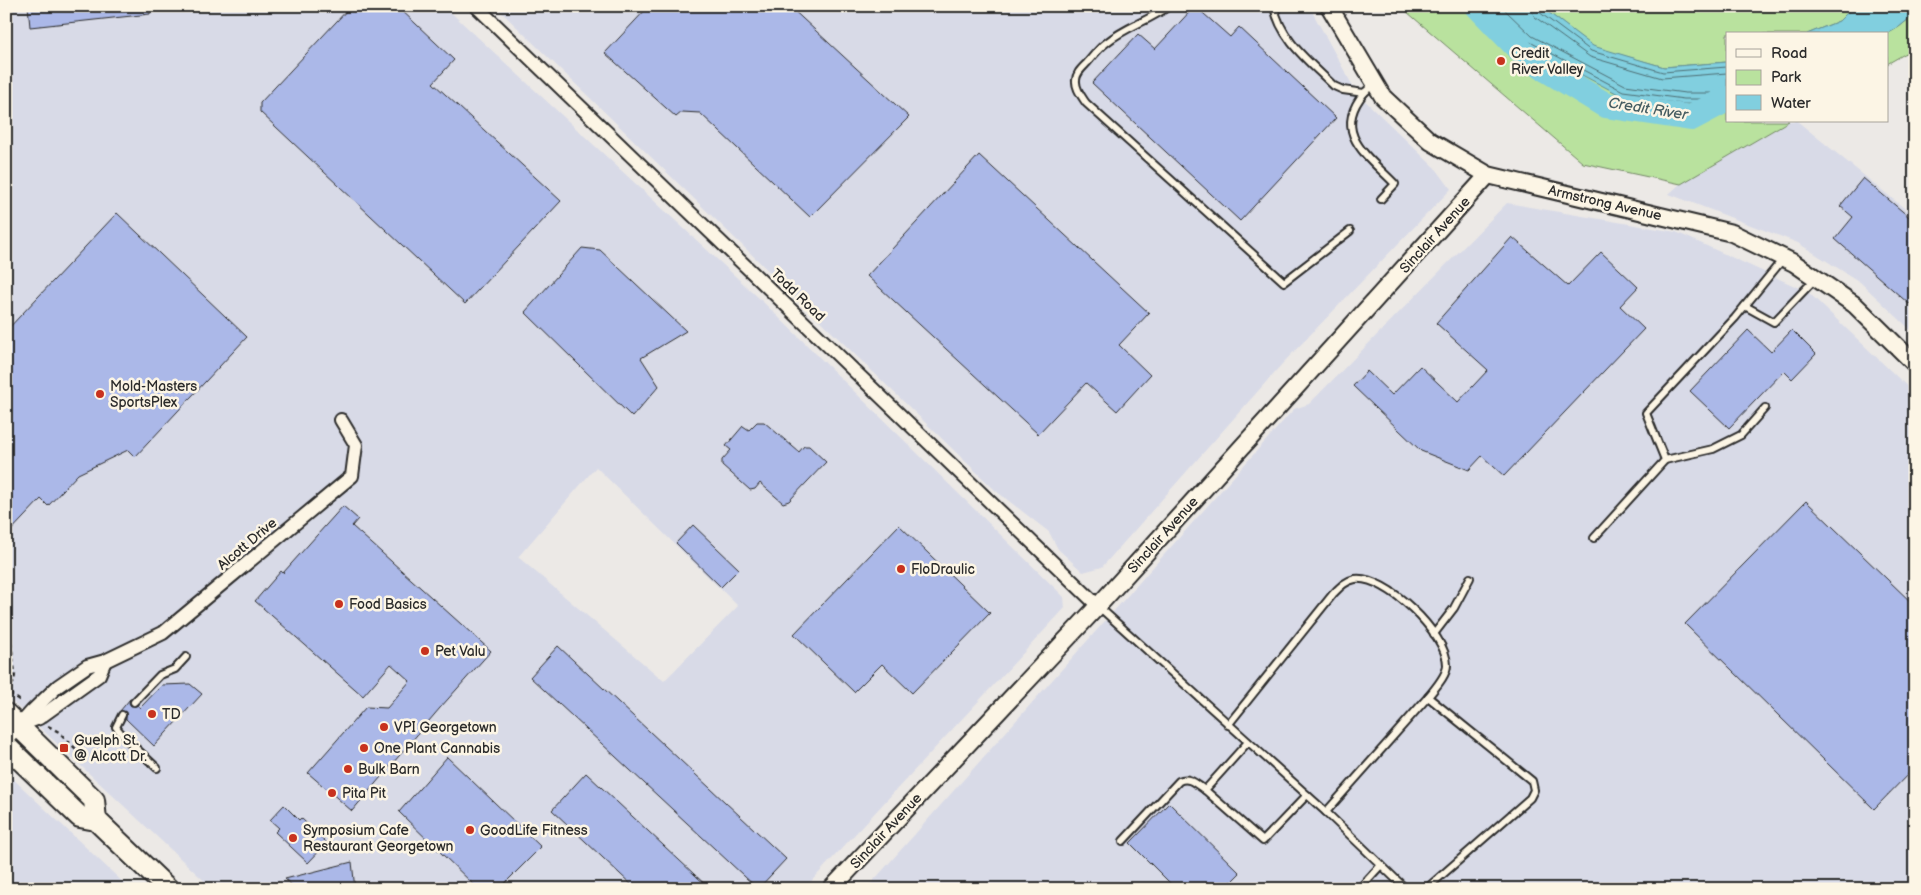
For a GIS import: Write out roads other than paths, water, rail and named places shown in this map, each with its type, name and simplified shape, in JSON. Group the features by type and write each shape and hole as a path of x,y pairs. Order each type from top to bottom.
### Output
{"main road":[{"path":"10,726 94,800 96,820"},
{"path":"6,746 80,817 96,820 168,889"}],"street":[{"name":"Todd Road","path":"476,6 1098,606"},
{"name":"Armstrong Avenue","path":"1330,6 1369,88 1383,97 1430,141 1488,175 1732,233 1794,263 1855,305 1915,364"},
{"name":"Sinclair Avenue","path":"831,889 1098,606 1488,175"},
{"name":"Alcott Drive","path":"10,726 36,714 58,686 87,666 105,661 163,633 352,476 356,445 341,420"}],"lane":[{"path":"1169,6 1152,18 1124,31 1105,44 1085,64 1077,75 1076,83 1078,92 1086,102 1284,282 1350,231"},
{"path":"1274,6 1278,21 1291,43 1334,86 1343,90 1369,88"},
{"path":"1369,88 1353,108 1350,116 1351,129 1358,146 1395,184 1381,199"},
{"path":"1665,460 1646,413 1745,306 1784,258"},
{"path":"1745,306 1774,322 1816,278"},
{"path":"1594,538 1665,460 1713,449 1741,435 1765,408"},
{"path":"1434,634 1454,608 1470,578"},
{"path":"1228,725 1333,594 1346,582 1357,579 1369,581 1390,591 1417,611 1445,652 1448,667 1428,697 1326,812"},
{"path":"1098,606 1326,812 1406,889"},
{"path":"134,702 160,675 174,669 186,658"},
{"path":"1426,889 1530,798 1534,790 1532,781 1428,697"},
{"path":"122,715 116,727 157,768"},
{"path":"1205,790 1248,742"},
{"path":"1123,840 1184,778 1190,779 1205,790 1263,841 1306,795"},
{"path":"1359,889 1381,865"}],"water":[{"name":"Credit River","path":"1492,6 1540,6 1593,46 1664,67 1726,62 1726,104 1684,104 1622,96 1525,45 1496,17"},
{"path":"1854,6 1915,6 1915,14 1888,33 1812,32 1839,21"}],"waterway":[{"name":"Credit River","path":"1478,6 1528,58 1605,105 1691,118 1726,100"}],"place":[{"name":"Credit River Valley","path":"1501,61"},
{"name":"Mold-Masters SportsPlex","path":"100,394"},
{"name":"FloDraulic","path":"901,569"},
{"name":"Food Basics","path":"339,604"},
{"name":"Pet Valu","path":"425,651"},
{"name":"TD","path":"152,714"},
{"name":"VPI Georgetown","path":"384,727"},
{"name":"Guelph St. @ Alcott Dr.","path":"64,748"},
{"name":"One Plant Cannabis","path":"364,748"},
{"name":"Bulk Barn","path":"348,769"},
{"name":"Pita Pit","path":"332,793"},
{"name":"GoodLife Fitness","path":"470,830"},
{"name":"Symposium Cafe Restaurant Georgetown","path":"293,838"}]}
